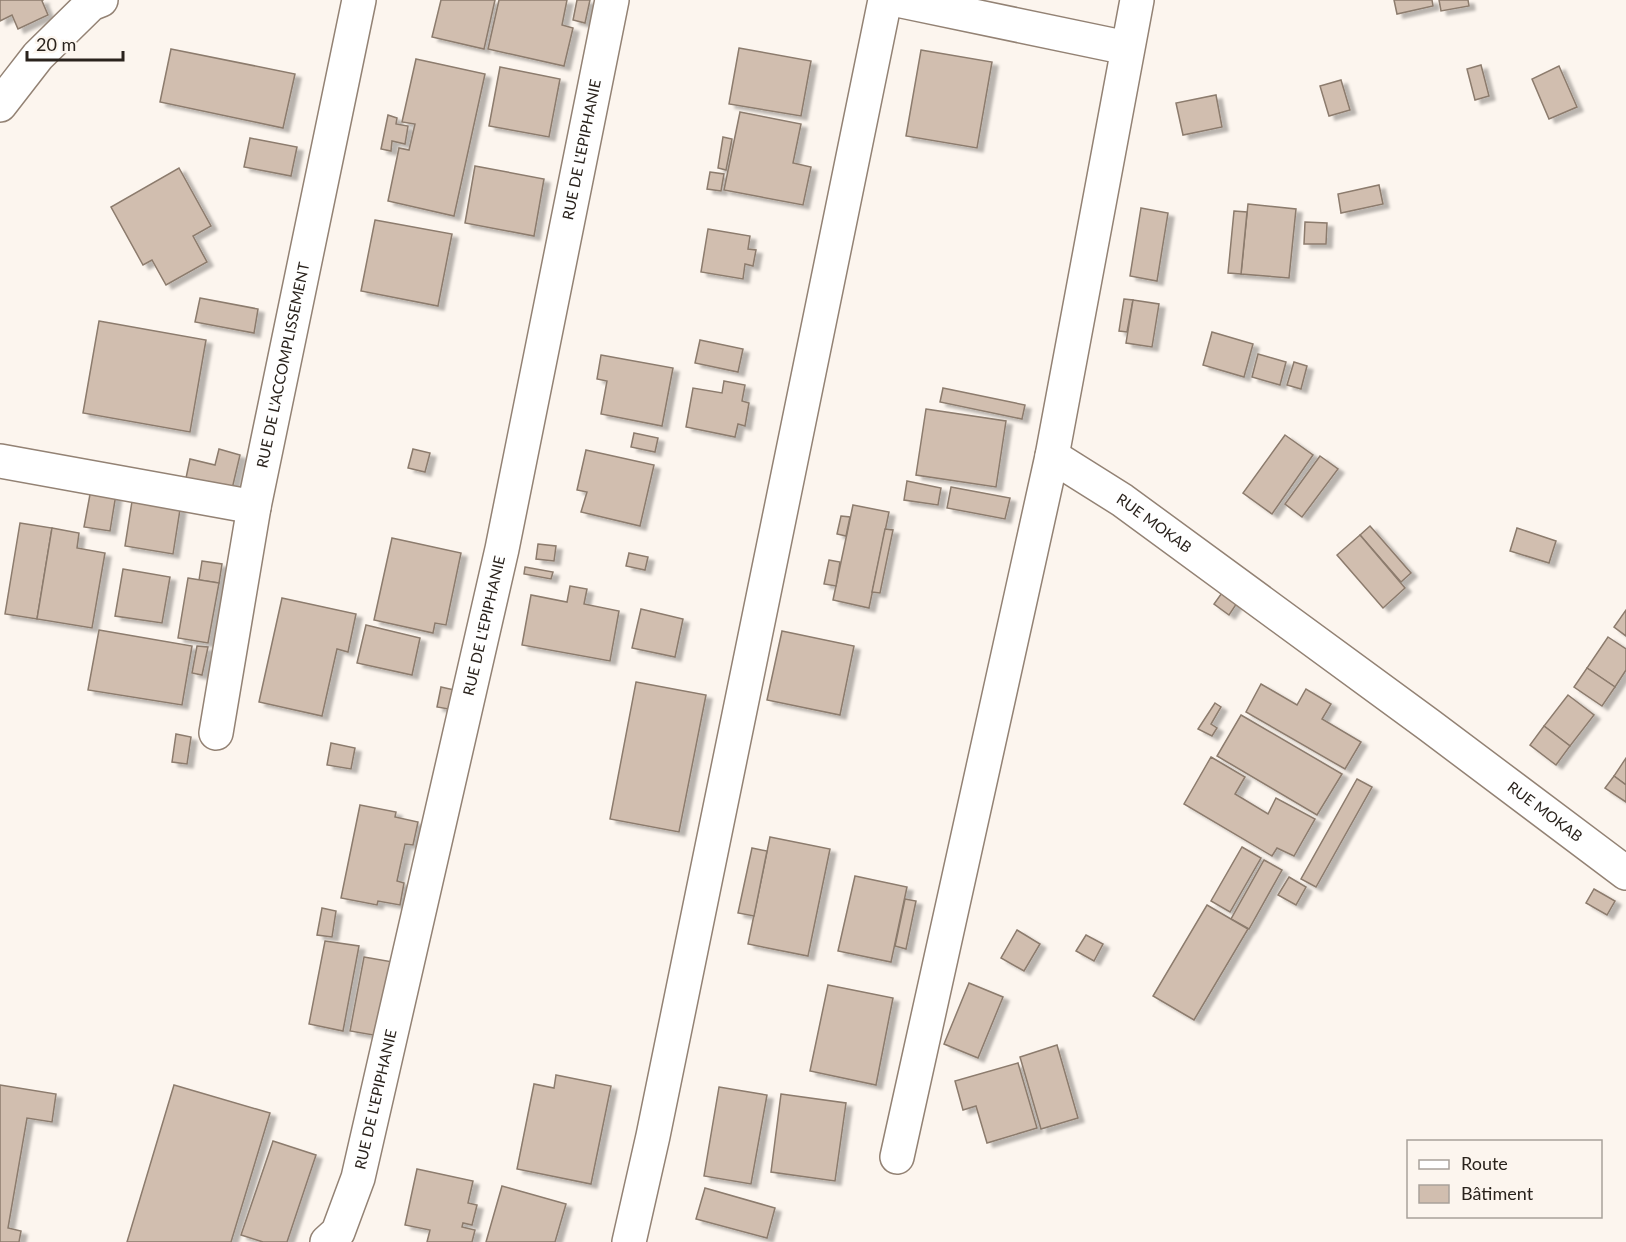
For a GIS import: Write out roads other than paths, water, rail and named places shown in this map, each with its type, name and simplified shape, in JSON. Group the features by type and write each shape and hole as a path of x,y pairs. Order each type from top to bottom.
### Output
{"street":[{"name":"RUE DE L'ACCOMPLISSEMENT","path":"216,732 254,507 359,0"},
{"name":"RUE DE L'EPIPHANIE","path":"327,1242 338,1232 358,1178 500,561 612,0"},
{"path":"629,1242 653,1136 885,0"},
{"path":"897,0 1127,48"},
{"path":"897,1157 1052,456 1137,0"},
{"path":"0,105 38,56 95,1"},
{"name":"RUE MOKAB","path":"1052,456 1122,500 1626,873"},
{"path":"0,461 254,507"}]}
